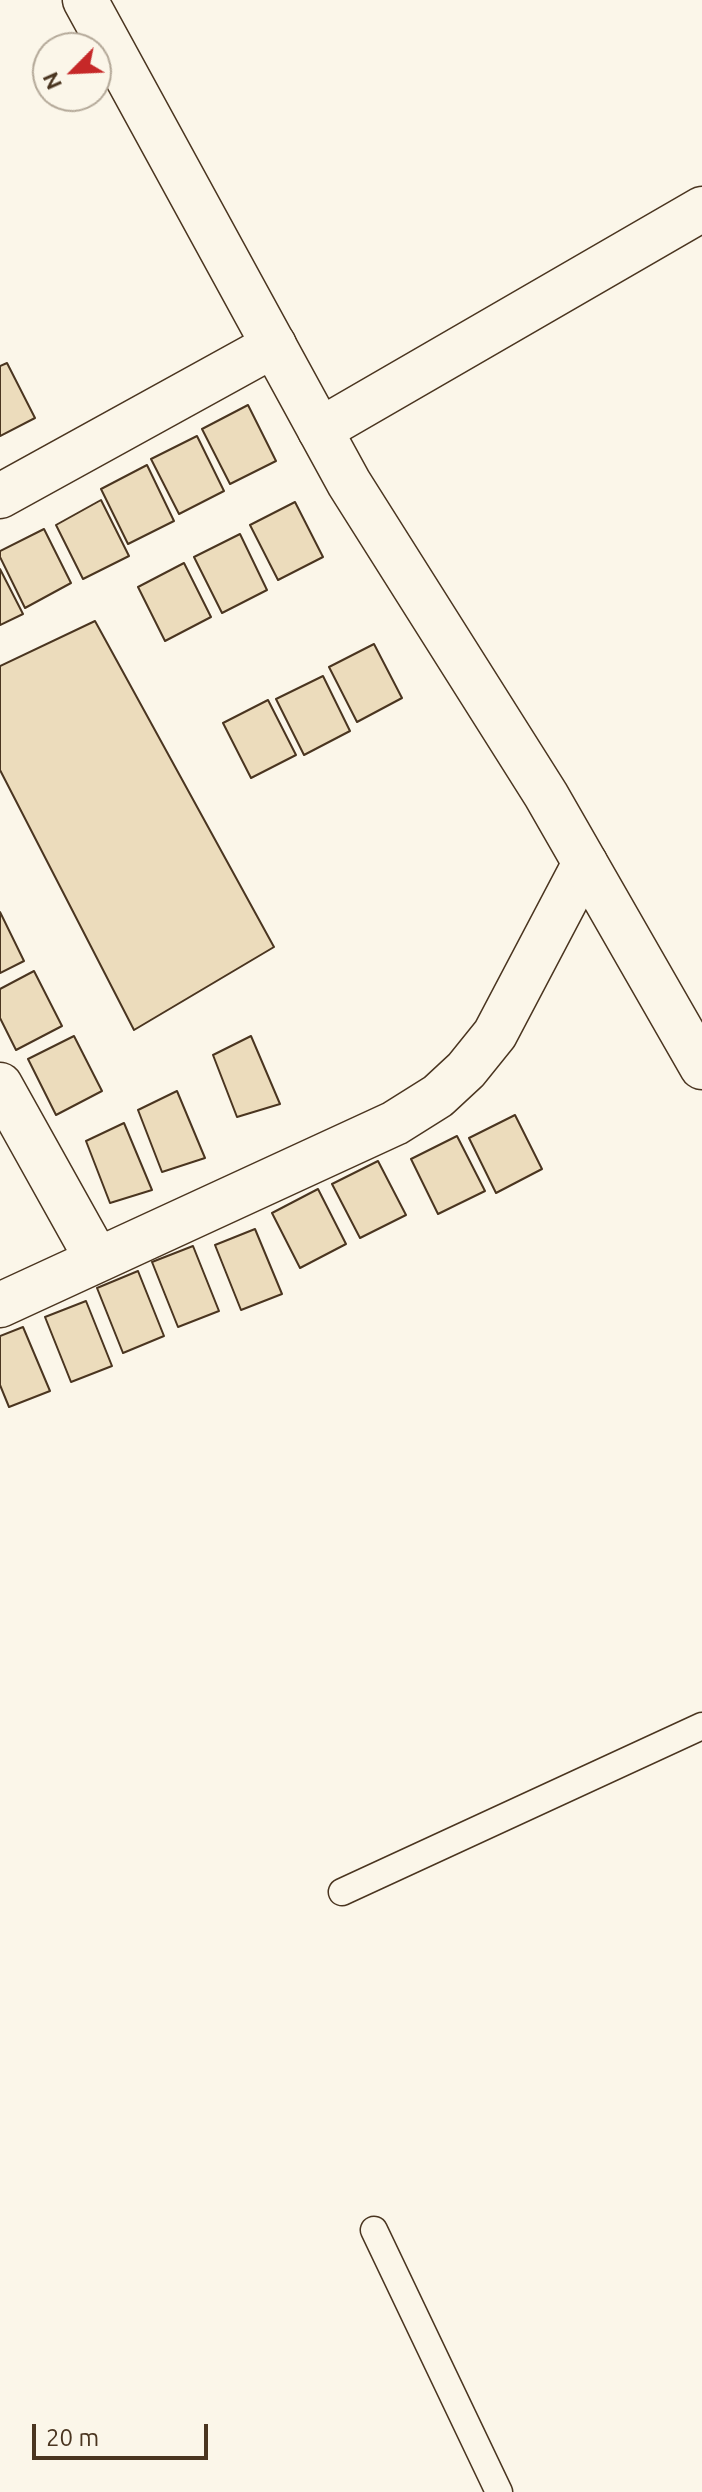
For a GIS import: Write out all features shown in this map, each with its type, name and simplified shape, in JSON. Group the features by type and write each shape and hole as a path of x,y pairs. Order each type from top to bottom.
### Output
{"street":[{"path":"85,0 349,483 546,795 702,1067"},
{"path":"320,430 702,209"},
{"path":"0,496 274,345"},
{"path":"0,1305 395,1123 438,1096 466,1070 495,1034 585,863"},
{"path":"1,1091 97,1259"}],"lane":[{"path":"342,1892 702,1726"},
{"path":"374,2230 499,2492"}],"building":[{"path":"7,363 35,418 0,436 0,366"},
{"path":"248,405 276,461 230,484 202,429"},
{"path":"197,436 224,491 179,514 151,459"},
{"path":"147,465 174,521 128,544 101,489"},
{"path":"101,500 129,556 83,579 56,525"},
{"path":"295,502 323,557 278,580 250,525"},
{"path":"44,529 71,583 25,608 0,557 0,551"},
{"path":"240,534 267,590 222,613 194,557"},
{"path":"184,563 211,617 165,641 138,587"},
{"path":"0,569 23,614 0,625"},
{"path":"95,621 274,947 134,1030 0,770 0,666"},
{"path":"374,644 402,698 357,722 329,667"},
{"path":"323,676 350,731 304,755 276,699"},
{"path":"268,700 296,755 251,778 223,723"},
{"path":"0,912 24,961 0,973"},
{"path":"34,971 62,1026 16,1050 0,1018 0,989"},
{"path":"74,1036 102,1091 56,1115 28,1059"},
{"path":"251,1036 280,1104 237,1117 213,1055"},
{"path":"177,1091 205,1158 162,1172 138,1110"},
{"path":"515,1115 542,1169 496,1193 469,1138"},
{"path":"124,1123 152,1190 110,1203 86,1141"},
{"path":"457,1136 485,1191 438,1214 411,1159"},
{"path":"378,1161 406,1215 360,1238 332,1184"},
{"path":"318,1189 346,1244 300,1268 272,1213"},
{"path":"255,1229 282,1294 241,1310 215,1245"},
{"path":"193,1246 219,1311 178,1327 152,1262"},
{"path":"138,1271 164,1336 123,1353 97,1288"},
{"path":"86,1301 112,1366 71,1382 45,1317"},
{"path":"23,1327 50,1391 9,1407 0,1385 0,1336"}]}
